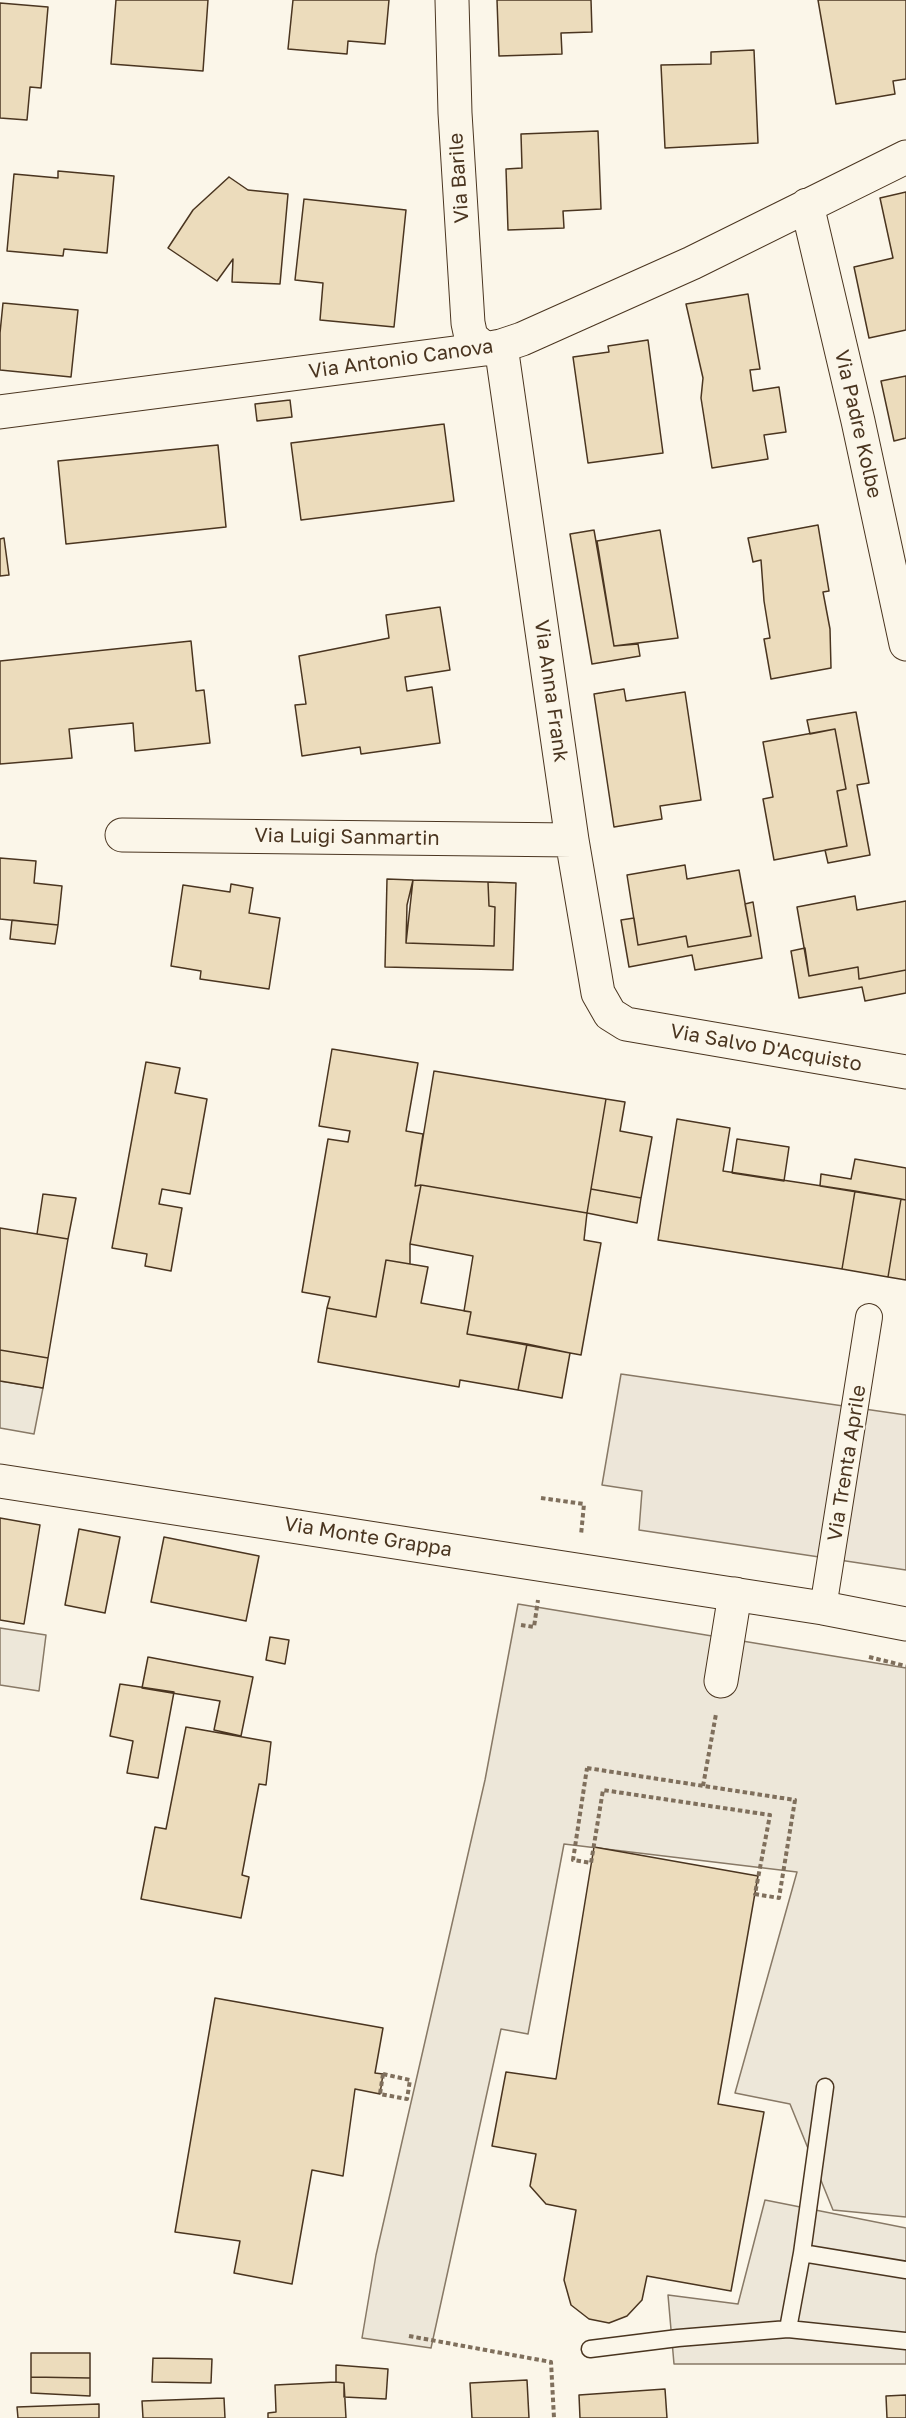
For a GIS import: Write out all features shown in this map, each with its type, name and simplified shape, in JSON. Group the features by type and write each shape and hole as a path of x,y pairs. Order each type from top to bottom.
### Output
{"street":[{"name":"Via Barile","path":"452,0 455,113 468,323 471,337 493,347"},
{"name":"Via Antonio Canova","path":"0,412 493,347 522,339 692,263 906,157"},
{"name":"Via Padre Kolbe","path":"807,205 858,421 906,644"},
{"name":"Via Anna Frank","path":"493,347 598,993 610,1014 626,1024"},
{"name":"Via Luigi Sanmartin","path":"122,835 572,840"},
{"name":"Via Salvo D'Acquisto","path":"626,1024 906,1072"},
{"name":"Via Trenta Aprile","path":"823,1608 869,1317"},
{"name":"Via Monte Grappa","path":"0,1481 735,1594"},
{"path":"722,1681 735,1594 906,1624"}],"lane":[{"path":"788,2329 802,2253 825,2087"},
{"path":"802,2253 906,2270"},
{"path":"590,2349 678,2338 788,2329 906,2341"}],"path":[{"path":"541,1498 584,1504 580,1539"},
{"path":"521,1625 534,1627 539,1594"},
{"path":"703,1786 722,1681"},
{"path":"587,1768 703,1786 795,1800 779,1898 755,1894 770,1815 603,1790 591,1863 573,1860 587,1768"},
{"path":"383,2074 410,2080 407,2099 380,2094 383,2074"},
{"path":"409,2336 551,2362 554,2418"}],"shaded area":[{"path":"621,1374 906,1415 906,1570 639,1530 642,1491 602,1485"},
{"path":"0,1381 43,1388 34,1434 0,1428"},
{"path":"518,1604 906,1668 906,2217 833,2210 790,2104 735,2093 797,1872 564,1844 528,2034 501,2029 431,2348 362,2338 376,2255 485,1780"},
{"path":"0,1628 46,1635 39,1691 0,1685"},
{"path":"765,2200 906,2228 906,2364 674,2364 668,2295 738,2304"}],"building":[{"path":"116,0 208,0 203,71 111,64"},
{"path":"293,0 389,0 385,44 348,41 347,54 288,49"},
{"path":"497,0 591,0 592,32 561,33 562,54 499,56"},
{"path":"818,0 906,0 906,79 893,81 895,94 836,104"},
{"path":"0,3 48,7 41,88 30,87 27,120 0,118"},
{"path":"754,50 758,143 665,148 661,65 711,64 711,52"},
{"path":"598,131 601,209 563,211 564,228 508,230 506,169 522,168 521,134"},
{"path":"58,171 114,176 107,253 64,249 63,256 7,251 14,174 58,178"},
{"path":"229,177 248,190 288,194 280,284 232,282 233,259 217,281 168,248 193,210"},
{"path":"906,192 906,330 869,338 854,267 893,258 880,198"},
{"path":"304,199 406,210 394,327 320,320 323,283 295,280"},
{"path":"748,294 760,369 750,370 753,391 779,387 786,432 764,435 768,459 712,468 701,398 703,378 686,304"},
{"path":"3,303 78,310 71,377 0,370"},
{"path":"648,340 663,453 588,463 573,357 609,352 608,346"},
{"path":"906,376 906,438 894,441 881,381"},
{"path":"290,400 292,417 257,421 255,404"},
{"path":"444,424 454,501 301,520 291,443"},
{"path":"218,445 226,527 66,544 58,461"},
{"path":"818,525 829,591 823,592 830,629 831,668 771,679 764,639 770,638 761,560 753,562 748,538"},
{"path":"594,530 614,646 638,644 640,656 592,664 570,534"},
{"path":"660,530 678,638 614,646 597,541"},
{"path":"4,538 9,575 0,576 0,539"},
{"path":"440,607 450,670 405,677 407,691 432,687 440,743 361,754 360,747 302,756 295,705 306,704 299,656 389,638 386,615"},
{"path":"191,641 196,691 204,690 210,743 135,751 133,723 69,729 72,758 0,764 0,661"},
{"path":"624,689 626,701 685,692 701,800 660,806 662,819 614,827 594,694"},
{"path":"856,712 869,783 857,785 870,855 828,863 825,850 847,846 837,791 846,789 835,729 810,734 807,720"},
{"path":"835,729 846,789 837,791 847,846 774,860 763,799 773,797 763,742"},
{"path":"0,858 36,861 34,883 62,886 58,925 0,919"},
{"path":"685,865 687,879 739,870 751,936 688,947 686,936 638,945 627,875"},
{"path":"387,879 413,880 406,943 494,946 495,907 489,906 488,882 516,883 513,970 385,967"},
{"path":"413,880 488,882 489,906 495,907 494,946 406,943 407,905"},
{"path":"231,884 253,888 249,913 280,918 269,989 200,979 201,971 171,966 183,885 230,892"},
{"path":"855,896 857,910 906,901 906,970 859,979 858,967 809,976 797,907"},
{"path":"753,902 762,958 695,970 692,955 629,967 621,920 634,918 638,945 686,936 688,947 751,936 745,904"},
{"path":"12,920 58,925 55,944 10,939"},
{"path":"805,948 809,976 858,967 859,979 906,970 906,993 865,1001 862,987 799,998 791,951"},
{"path":"332,1049 418,1063 406,1131 423,1134 415,1186 421,1185 410,1244 410,1264 386,1260 376,1317 327,1308 330,1297 302,1292 328,1139 348,1142 350,1131 319,1126"},
{"path":"146,1062 180,1068 175,1093 207,1099 190,1194 162,1189 159,1204 182,1208 171,1271 145,1266 147,1254 112,1248"},
{"path":"434,1071 606,1099 587,1213 421,1185 415,1186"},
{"path":"606,1099 625,1102 620,1131 652,1137 641,1198 591,1189"},
{"path":"677,1119 730,1128 723,1171 855,1191 842,1269 658,1240"},
{"path":"737,1139 789,1147 784,1181 732,1173"},
{"path":"855,1159 906,1168 906,1200 820,1186 821,1174 851,1179"},
{"path":"421,1185 587,1213 584,1240 601,1243 581,1355 467,1334 471,1312 464,1311 473,1256 410,1244"},
{"path":"591,1189 641,1198 637,1223 587,1213"},
{"path":"855,1191 901,1199 888,1277 842,1269"},
{"path":"43,1194 76,1198 68,1239 37,1234"},
{"path":"901,1199 906,1200 906,1280 888,1277"},
{"path":"0,1228 68,1239 48,1358 0,1350"},
{"path":"386,1260 428,1267 421,1303 471,1312 467,1334 527,1344 518,1390 460,1380 459,1387 318,1362 327,1308 376,1317"},
{"path":"527,1344 570,1353 562,1398 518,1390"},
{"path":"0,1350 48,1358 43,1388 0,1381"},
{"path":"0,1518 40,1525 24,1624 0,1620"},
{"path":"79,1529 120,1537 105,1613 65,1605"},
{"path":"164,1537 259,1556 246,1621 151,1602"},
{"path":"270,1637 289,1640 285,1664 266,1660"},
{"path":"148,1657 253,1677 241,1736 214,1730 220,1701 142,1688"},
{"path":"120,1684 174,1692 158,1778 127,1773 133,1741 110,1736"},
{"path":"186,1727 271,1742 266,1785 259,1784 242,1875 249,1877 241,1918 141,1899 155,1827 166,1829"},
{"path":"594,1847 758,1876 718,2104 764,2112 731,2291 647,2276 642,2300 627,2316 609,2323 589,2319 571,2305 564,2280 576,2210 546,2204 530,2186 536,2154 492,2146 506,2072 556,2079"},
{"path":"215,1998 383,2028 375,2073 383,2074 380,2094 355,2089 343,2176 312,2170 292,2284 234,2273 240,2241 175,2232"},
{"path":"31,2353 90,2353 90,2378 31,2377"},
{"path":"153,2358 212,2359 211,2383 152,2382"},
{"path":"336,2365 388,2369 386,2399 344,2397 344,2383 336,2382"},
{"path":"31,2377 90,2378 90,2396 31,2393"},
{"path":"527,2380 529,2418 472,2418 470,2383"},
{"path":"344,2383 346,2418 268,2418 268,2413 276,2412 275,2385"},
{"path":"665,2389 667,2418 580,2418 579,2395"},
{"path":"906,2395 906,2418 887,2418 886,2396"},
{"path":"224,2398 225,2418 143,2418 142,2401"},
{"path":"99,2404 99,2418 18,2418 17,2407"}]}
